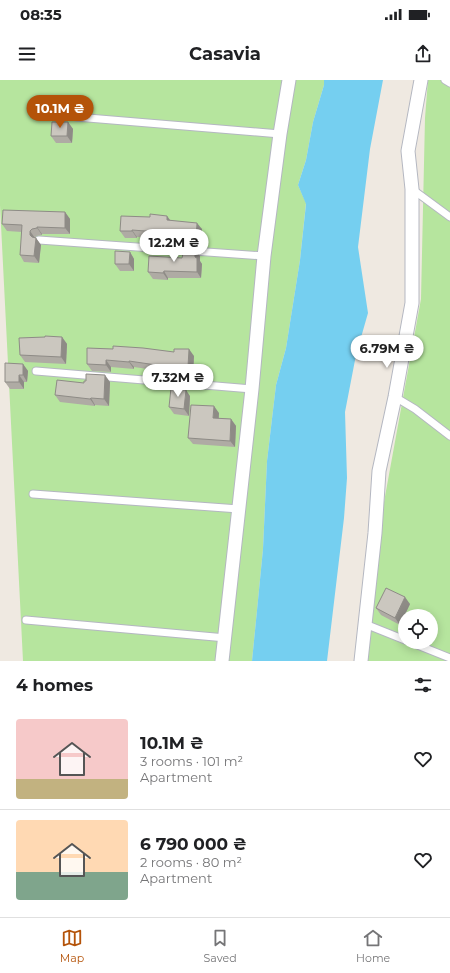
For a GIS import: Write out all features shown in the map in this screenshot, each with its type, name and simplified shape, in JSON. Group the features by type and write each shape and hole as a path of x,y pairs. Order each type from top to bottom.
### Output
{"street":[{"path":"222,661 226,638 252,389 264,256 280,134 289,80"},
{"path":"361,661 375,533 379,471 395,397 412,303 412,189 408,151 420,80"}],"lane":[{"path":"444,80 450,83"},
{"path":"76,117 280,134"},
{"path":"412,189 450,218"},
{"path":"39,240 264,256"},
{"path":"36,371 252,389"},
{"path":"395,397 415,409 450,436"},
{"path":"33,494 239,509"},
{"path":"26,620 226,638"},
{"path":"366,624 398,637"},
{"path":"428,649 450,658"}],"green space":[{"path":"0,80 324,80 324,85 313,122 306,160 298,185 306,203 300,260 286,348 276,385 267,461 263,549 252,661 23,661 0,205"},
{"path":"428,80 450,80 450,661 367,661 382,513 421,299 425,118"}],"water":[{"path":"324,80 383,80 370,149 358,247 368,313 356,355 345,412 347,478 344,518 327,661 252,661 263,549 267,461 276,385 286,348 300,260 306,204 298,185 306,160 313,122 324,85"}],"building":[{"path":"52,122 68,122 67,136 51,136"},
{"path":"3,210 65,212 65,228 37,227 32,229 30,231 30,235 36,238 34,256 20,255 22,225 2,224"},
{"path":"150,214 167,216 167,220 197,223 196,240 184,239 185,234 132,230 120,231 121,216 150,217"},
{"path":"184,249 195,250 195,257 197,258 197,272 148,272 149,256 182,258"},
{"path":"115,251 130,252 129,264 115,264"},
{"path":"45,336 62,337 61,357 20,355 19,338"},
{"path":"113,346 174,352 174,349 189,349 188,367 106,360 106,365 87,364 87,348 113,349"},
{"path":"5,363 23,364 23,375 19,375 19,382 5,382"},
{"path":"86,374 105,375 104,399 55,395 57,380 84,383 84,381 86,381"},
{"path":"171,388 186,390 184,409 169,407"},
{"path":"191,405 214,406 213,418 231,419 230,441 188,438"},
{"path":"386,588 405,597 395,618 376,608"}]}
